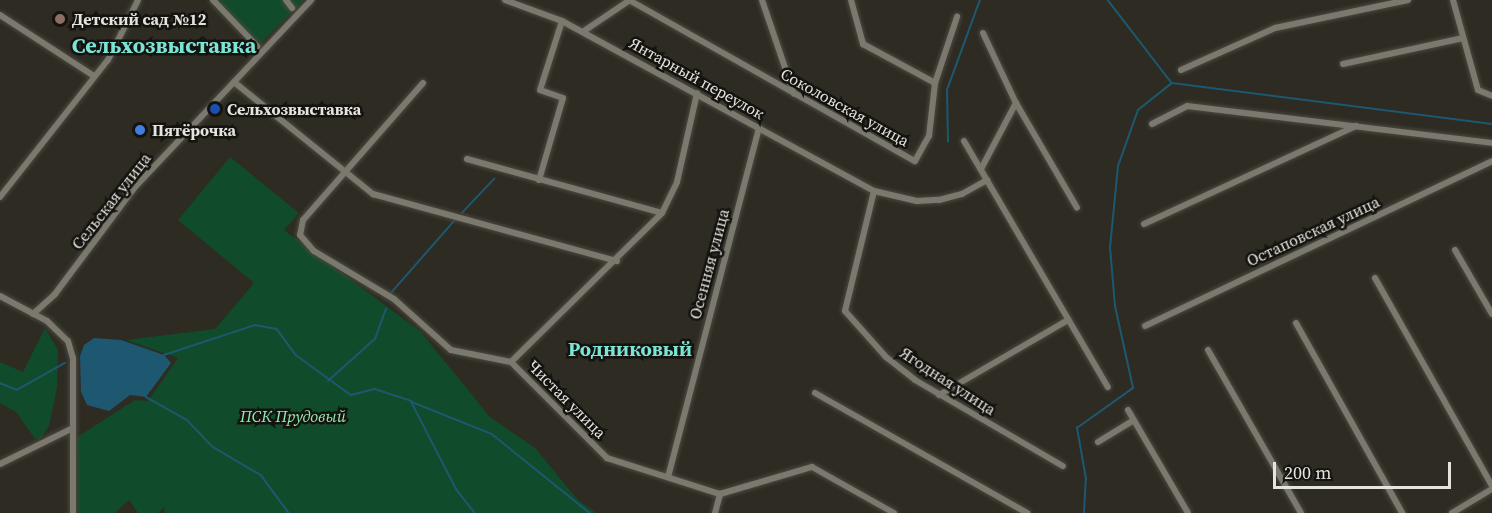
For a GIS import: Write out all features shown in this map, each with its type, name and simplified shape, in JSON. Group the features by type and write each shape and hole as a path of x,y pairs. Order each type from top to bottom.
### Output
{"street":[{"path":"0,197 108,60 138,0"},
{"path":"213,0 257,46"},
{"path":"286,0 292,8"},
{"name":"Сельская улица","path":"33,314 56,294 135,187 311,0"},
{"name":"Янтарный переулок","path":"505,0 584,31 874,190 917,201 939,200 962,194 987,180"},
{"path":"584,31 629,0"},
{"name":"Соколовская улица","path":"629,0 915,161 929,136 935,83 957,17"},
{"path":"762,0 794,94"},
{"path":"851,0 863,44 935,83"},
{"path":"1181,70 1275,28 1408,0"},
{"path":"1453,0 1478,90 1492,96"},
{"path":"0,15 94,76"},
{"path":"540,180 563,98 540,90 562,21"},
{"path":"983,33 1016,103 1077,208"},
{"path":"1343,64 1463,38"},
{"path":"234,82 373,194 617,261"},
{"path":"345,172 423,83"},
{"path":"511,362 617,261 662,213 677,182 697,93"},
{"path":"981,169 1016,103"},
{"path":"1152,124 1187,106 1492,143"},
{"path":"1144,224 1357,126"},
{"name":"Осенняя улица","path":"668,477 759,128"},
{"path":"964,141 1108,387"},
{"path":"466,159 662,213"},
{"name":"Остаповская улица","path":"1145,326 1492,161"},
{"name":"Чистая улица","path":"345,172 299,226 300,236 314,251 394,299 451,350 511,362 607,458 720,494"},
{"name":"Ягодная улица","path":"874,190 845,311 893,364 939,395 1063,466"},
{"path":"1455,250 1492,314"},
{"path":"1375,278 1492,487 1452,513"},
{"path":"0,296 60,331 68,341 73,358 73,513"},
{"path":"939,395 1068,320"},
{"path":"1296,323 1402,513"},
{"path":"1208,350 1301,513"},
{"path":"815,393 1027,513"},
{"path":"1128,410 1188,513"},
{"path":"1098,442 1134,420"},
{"path":"0,464 73,428"},
{"path":"715,513 720,494 812,467 894,513"}],"green space":[{"path":"209,0 304,0 256,48"},
{"name":"ПСК Прудовый","path":"230,157 299,213 284,230 420,331 490,417 535,448 577,499 596,513 165,513 164,507 158,513 138,513 129,500 115,513 78,513 77,437 135,400 148,401 178,358 126,340 215,329 254,283 178,220"},
{"path":"45,328 58,350 57,388 49,426 41,438 35,439 16,412 0,403 0,362 23,372"}],"water":[{"path":"94,338 121,340 164,355 171,363 146,397 130,395 109,411 87,405 81,392 80,356 84,345"}],"waterway":[{"path":"948,142 947,90 980,0"},
{"path":"1108,0 1172,83 1492,124"},
{"path":"1084,513 1086,479 1077,428 1133,388 1115,306 1110,248 1118,166 1138,110 1172,83"},
{"path":"462,213 494,179"},
{"path":"391,293 455,220"},
{"path":"328,381 375,339 386,309"},
{"path":"164,355 255,325 277,329 296,355 351,395 375,389 411,401 457,490 475,513"},
{"path":"0,383 17,390 65,363"},
{"path":"146,397 187,420 213,447 261,475 289,513"},
{"path":"412,402 492,434 590,513"}],"place":[{"name":"Детский сад №12","path":"60,19"},
{"name":"Сельхозвыставка","path":"215,109"},
{"name":"Пятёрочка","path":"140,130"}],"district":[{"name":"Сельхозвыставка","path":"164,46"},
{"name":"Родниковый","path":"630,349"}]}
